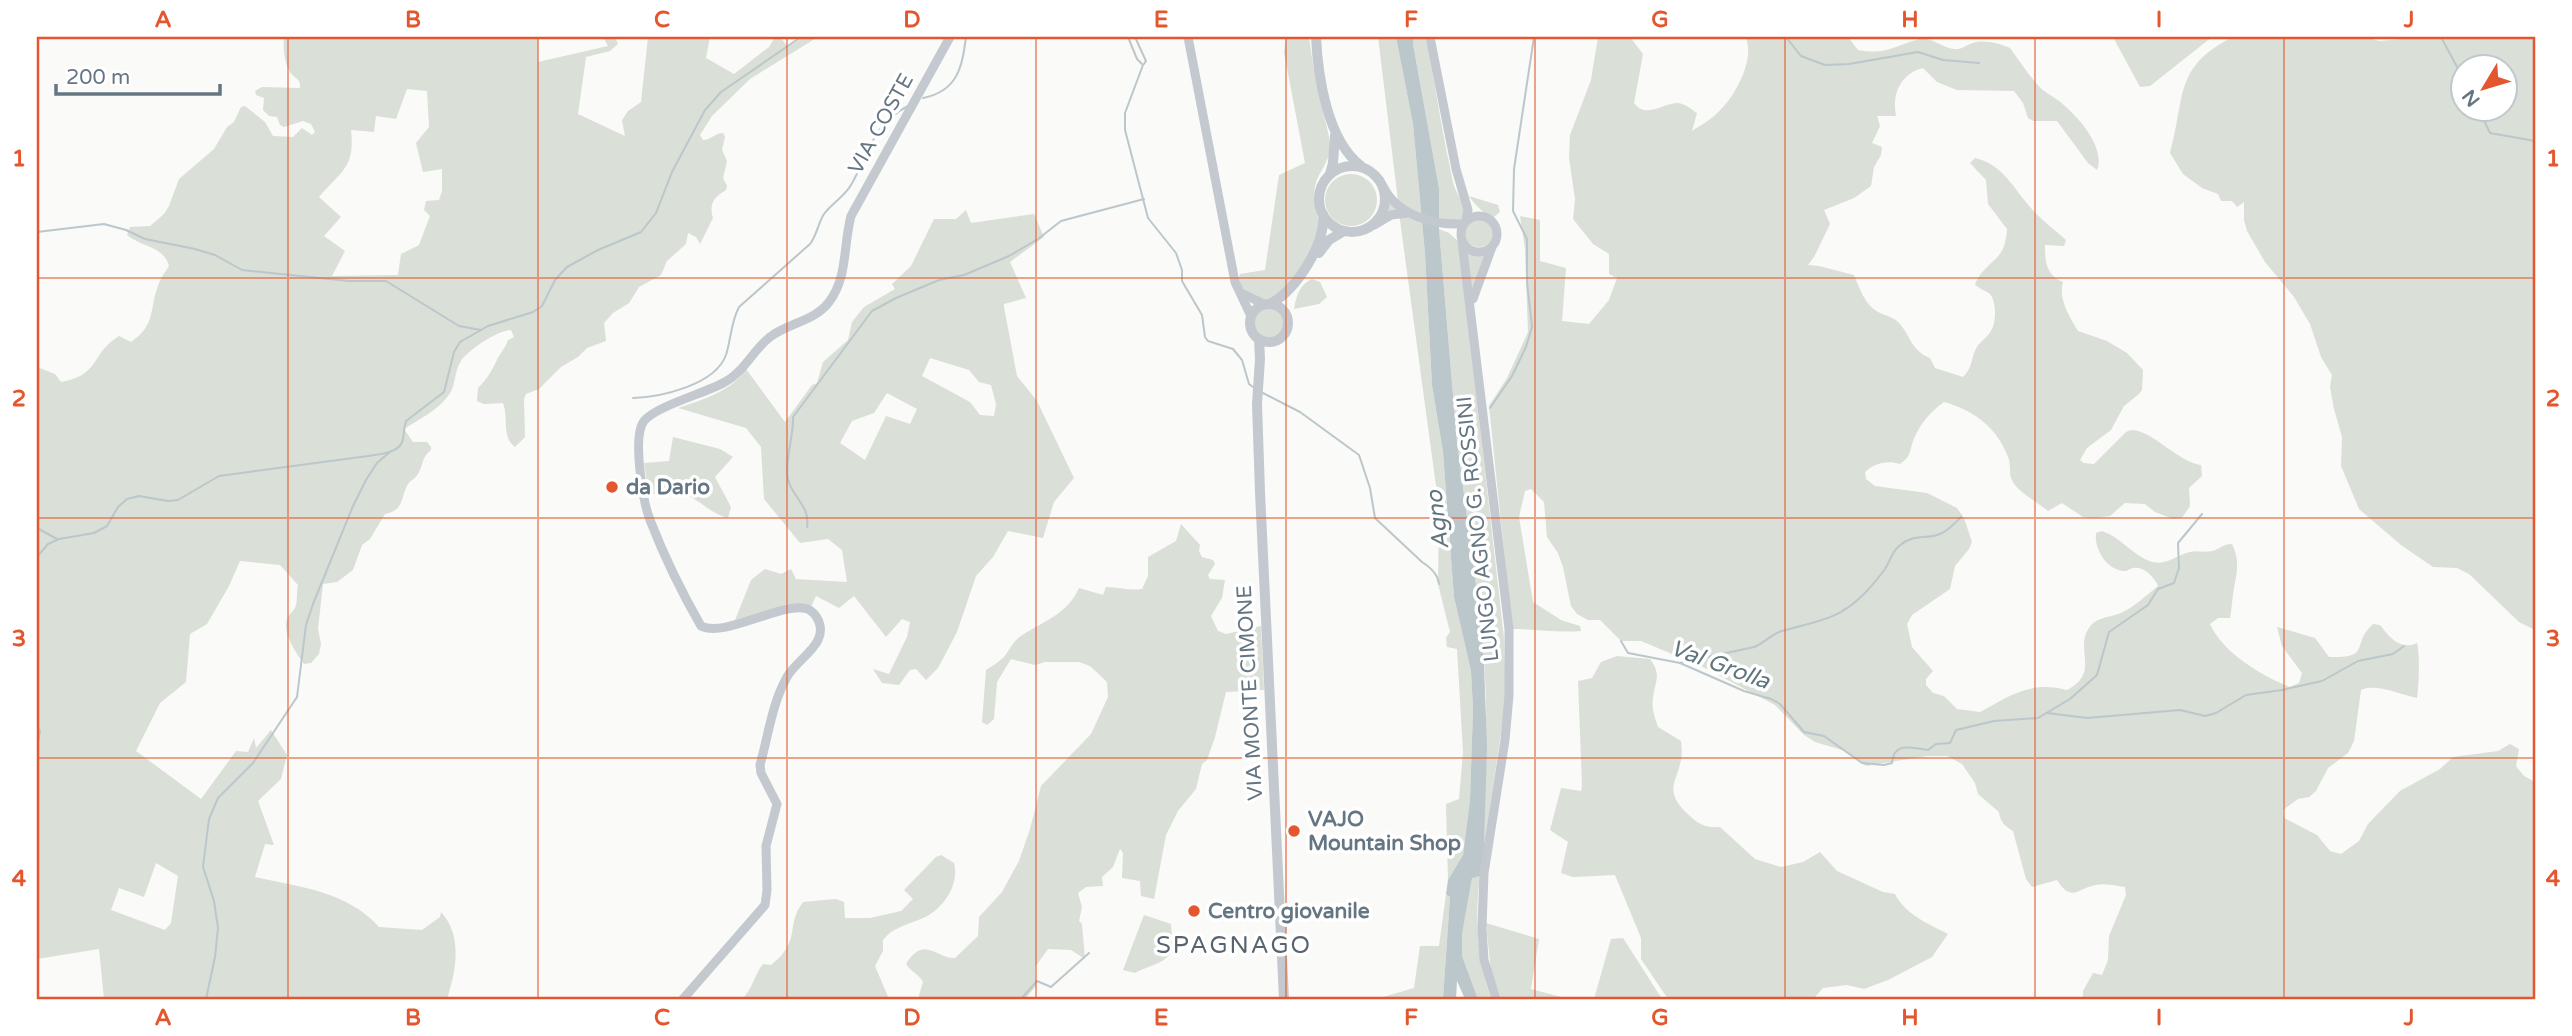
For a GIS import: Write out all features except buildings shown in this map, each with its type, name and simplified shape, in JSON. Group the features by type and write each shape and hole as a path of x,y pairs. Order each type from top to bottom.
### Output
{"main road":[{"path":"1315,37 1322,85 1335,135 1344,150 1372,172 1384,188 1384,208 1374,225 1354,232 1344,231 1335,228 1322,214"},
{"path":"1335,135 1333,163 1319,193 1323,232 1318,247 1289,290 1268,304 1258,307 1251,316 1250,328 1259,339 1270,343 1288,330 1286,313 1293,292 1329,240 1344,231"},
{"path":"1329,174 1345,166 1363,167"},
{"path":"1268,304 1286,313"},
{"name":"VIA MONTE CIMONE","path":"1259,339 1260,492 1284,999"},
{"name":"VIA MONTE CIMONE","path":"1258,384 1266,356 1276,341"}],"street":[{"name":"VIA COSTE","path":"683,999 765,905 766,846 777,804 761,773 760,765 786,680 796,663 818,640 821,627 816,616 807,608 786,610 720,628 707,629 701,626 649,519 638,438 643,422 654,412 688,400 729,380 768,338 781,329 816,315 828,305 843,275 846,233 851,216 950,37"},
{"path":"1188,37 1236,287 1251,316"},
{"name":"LUNGO AGNO G. ROSSINI","path":"1430,37 1461,189 1468,210 1461,240 1471,304 1509,643 1509,695 1505,740 1484,873 1483,899 1484,960 1496,999"},
{"path":"1384,188 1390,199 1410,213 1452,227 1461,240 1476,252 1493,246"},
{"name":"LUNGO AGNO G. ROSSINI","path":"1461,189 1480,215 1490,219 1496,228 1496,240 1480,274 1471,304"},
{"path":"1374,225 1391,215 1410,213"},
{"path":"1452,227 1480,215"},
{"path":"1236,287 1250,299 1268,304"}],"shaded area":[{"path":"284,37 538,37 538,62 608,46 603,37 615,37 618,44 610,51 586,57 578,114 625,136 622,120 628,111 641,102 648,37 710,37 706,58 734,74 769,47 775,37 780,37 788,47 804,37 818,37 750,79 712,116 700,135 703,140 723,133 725,137 722,150 727,161 723,178 727,186 713,202 713,218 700,244 696,237 688,233 686,244 667,261 661,275 639,287 629,303 613,313 604,323 606,341 587,348 561,367 539,389 526,394 525,437 515,447 508,438 503,403 484,404 477,401 478,388 489,375 508,340 514,337 511,330 491,337 470,352 459,365 451,392 444,401 404,429 413,442 427,442 431,450 424,458 418,474 408,484 398,507 385,514 370,539 362,545 353,570 337,582 323,584 318,629 321,644 319,654 311,663 304,664 290,642 286,629 288,617 296,605 298,585 280,565 240,561 207,624 190,634 186,682 160,703 136,751 201,799 236,751 248,752 254,738 256,748 271,730 287,755 281,779 258,801 274,845 265,844 255,877 337,898 352,905 379,927 422,930 440,917 441,912 452,932 456,954 447,999 104,999 99,949 37,959 37,367 55,374 61,382 74,379 89,369 103,350 119,336 131,342 139,336 151,317 159,283 169,266 162,254 127,235 130,227 150,226 164,214 179,179 214,149 227,127 234,122 241,107 245,106 265,122 273,136 293,137 302,128 312,135 315,132 311,124 303,121 284,127 280,125 277,117 269,116 263,110 264,98 256,95 255,91 262,87 300,88 299,82 287,66","holes":["407,89 427,91 429,127 416,143 423,172 442,169 442,191 439,200 426,201 424,210 430,216 419,245 401,254 398,275 332,276 345,251 324,236 341,217 319,197 349,161 351,130 374,132 376,116 396,119","156,863 178,876 171,923 165,930 111,910 119,888 144,897"]},
{"path":"1286,37 1309,37 1330,147 1315,186 1319,229 1313,245 1286,287 1273,298 1262,300 1244,291 1238,282 1240,274 1265,270 1279,175 1305,163 1284,52"},
{"path":"1378,37 1396,37 1413,124 1425,254 1432,385 1443,452 1454,597 1471,671 1473,709 1470,800 1463,855 1448,880 1446,804 1459,799 1463,752 1457,649 1447,647 1446,638 1450,632 1438,584 1439,508 1399,213 1385,215 1388,203 1399,209"},
{"path":"1396,37 1414,37 1413,44 1439,188 1439,229 1457,442 1483,637 1487,746 1484,846 1480,876 1472,878 1462,934 1462,956 1478,999 1465,999 1457,981 1456,999 1443,999 1450,897 1446,894 1448,880 1463,855 1470,800 1473,709 1471,671 1454,597 1443,452 1432,385 1425,254 1413,124"},
{"path":"1414,37 1425,37 1428,47 1453,182 1464,211 1460,221 1438,218 1439,188 1413,44"},
{"path":"1598,37 1630,37 1643,54 1634,103 1644,110 1677,103 1685,105 1697,113 1692,131 1716,114 1734,93 1747,63 1748,45 1745,37 1848,37 1858,50 1875,52 1921,39 1953,49 1982,42 2010,48 2039,87 2066,107 2088,132 2097,151 2097,170 2088,163 2057,121 2033,121 2028,118 2023,103 2014,91 1957,90 1937,82 1923,68 1909,75 1899,86 1895,100 1896,116 1877,116 1880,126 1872,143 1882,147 1874,167 1871,186 1854,198 1824,210 1830,224 1808,265 1854,275 1870,305 1898,322 1918,351 1930,358 1935,368 1963,377 1977,347 1991,332 1995,317 1992,297 1975,284 1999,255 2006,240 2007,229 1988,204 1986,180 1970,163 1975,158 1984,161 2004,175 2034,212 2066,240 2064,246 2045,245 2045,257 2050,272 2063,282 2063,301 2078,331 2107,341 2127,353 2143,370 2142,390 2124,406 2111,430 2087,448 2080,460 2094,464 2126,432 2133,430 2142,432 2181,457 2201,465 2202,476 2189,488 2190,506 2182,518 2173,519 2155,512 2145,504 2125,503 2110,516 2094,518 2083,517 2062,503 2048,511 2014,483 2003,446 1983,421 1944,402 1939,405 1921,426 1904,461 1900,464 1881,463 1865,472 1866,479 1875,486 1927,493 1957,508 1964,518 1972,542 1955,566 1950,589 1912,615 1907,624 1912,647 1933,671 1926,679 1926,685 1933,693 1944,696 1957,709 1980,712 2021,691 2043,687 2067,690 2077,683 2083,676 2085,636 2092,624 2127,610 2158,586 2152,576 2141,569 2123,571 2106,562 2099,552 2096,533 2102,531 2143,558 2161,563 2185,553 2212,551 2232,544 2237,566 2230,618 2218,618 2210,624 2224,645 2268,677 2290,687 2299,683 2302,673 2282,646 2277,627 2315,638 2329,657 2356,653 2366,631 2373,624 2380,625 2391,638 2401,644 2417,643 2417,698 2374,688 2361,690 2354,741 2348,753 2328,768 2316,791 2283,810 2284,818 2317,835 2330,851 2341,854 2359,841 2368,824 2400,791 2440,769 2453,757 2498,751 2510,744 2519,749 2516,766 2524,776 2535,782 2535,999 2083,999 2083,991 2093,973 2102,975 2108,960 2109,936 2126,895 2125,887 2099,884 2071,893 2057,880 2032,887 2026,879 2013,831 2003,823 1999,812 1978,794 1975,783 1962,764 1947,756 1927,756 1866,766 1845,751 1815,742 1804,735 1775,705 1703,667 1641,641 1621,641 1600,620 1588,620 1577,614 1571,606 1558,553 1547,537 1544,502 1531,489 1525,491 1519,517 1533,602 1561,620 1580,626 1581,631 1512,629 1489,406 1507,378 1528,332 1525,249 1520,216 1540,220 1540,261 1566,268 1562,321 1589,324 1609,300 1617,278 1609,274 1609,254 1593,244 1573,219 1575,199 1569,158 1570,135 1591,80"},
{"path":"2113,37 2212,37 2150,86 2140,87"},
{"path":"2233,37 2366,37 2379,41 2427,37 2535,37 2535,630 2519,622 2469,574 2457,568 2433,567 2401,545 2359,509 2341,466 2342,437 2330,387 2332,375 2321,357 2310,324 2294,297 2265,262 2247,231 2244,202 2237,207 2232,201 2221,201 2218,194 2202,188 2183,174 2170,153 2185,85 2200,60"},
{"path":"1351,174 1361,176 1369,182 1375,190 1375,210 1369,218 1361,224 1351,226 1341,224 1333,218 1327,210 1325,200 1327,190 1333,182 1341,176"},
{"path":"1469,196 1498,205 1500,212 1494,217 1486,214"},
{"path":"966,210 971,223 1034,214 1044,237 1010,262 1026,298 1004,304 1004,307 1017,376 1037,401 1074,478 1054,502 1043,538 1008,531 993,557 976,576 957,632 938,668 926,680 916,669 910,670 899,685 882,683 873,669 889,674 907,637 910,622 902,619 886,637 854,596 839,608 816,596 811,607 779,609 735,620 751,580 765,569 781,574 791,569 796,579 847,582 842,550 828,539 800,543 764,499 761,447 746,428 678,408 725,389 746,369 785,422 812,385 817,383 823,362 848,340 852,322 864,307 895,289 892,284 911,266 934,219 956,219","holes":["930,358 969,370 979,382 991,385 996,404 994,416 980,415 970,402 922,376","887,393 917,409 910,424 886,416 865,460 840,443 852,421 874,413"]},
{"path":"1479,219 1489,223 1493,233 1489,243 1479,247 1469,243 1465,233 1469,223"},
{"path":"1439,229 1459,242 1504,638 1505,706 1484,846 1486,699 1483,637 1457,442"},
{"path":"1466,253 1485,255 1471,295"},
{"path":"1312,279 1320,282 1327,297 1319,304 1294,309 1299,291"},
{"path":"1269,308 1280,312 1284,323 1280,334 1269,338 1258,334 1254,323 1258,312"},
{"path":"673,437 720,449 733,457 715,477 731,507 728,518 685,494 667,492 649,495 644,463 669,461"},
{"path":"1181,524 1200,545 1202,557 1213,560 1215,564 1208,575 1210,579 1225,580 1222,598 1211,616 1218,631 1226,634 1261,626 1264,690 1226,692 1215,737 1207,760 1202,764 1196,789 1178,811 1166,835 1154,899 1141,896 1140,881 1122,878 1123,853 1120,849 1113,867 1102,877 1103,886 1086,887 1078,893 1082,907 1079,921 1082,924 1085,959 1071,950 1048,949 1035,967 1036,986 1025,999 918,999 923,982 906,964 913,955 925,949 955,958 978,936 979,917 1002,892 1019,861 1041,786 1091,734 1108,697 1107,682 1090,666 1079,662 1045,662 1035,665 1011,659 997,682 994,719 987,725 982,722 986,670 1004,657 1018,638 1068,605 1079,588 1103,595 1106,587 1142,589 1148,576 1148,557 1176,541"},
{"path":"1617,656 1650,659 1656,669 1654,713 1658,727 1681,741 1682,754 1673,789 1680,805 1690,816 1704,825 1720,827 1755,859 1781,867 1803,862 1820,852 1837,871 1883,892 1895,894 1911,913 1948,934 1932,957 1864,989 1847,985 1823,988 1815,997 1668,999 1641,959 1641,938 1615,875 1573,877 1561,873 1568,842 1550,830 1561,788 1581,791 1578,681 1592,678 1601,662"},
{"path":"941,855 954,863 954,880 948,896 929,915 896,929 883,940 883,951 875,966 889,999 742,999 763,964 771,965 787,948 803,902 836,899 844,902 845,918 870,918 901,911 913,899 904,890"},
{"path":"1480,876 1478,938 1491,999 1478,999 1462,956 1462,933 1472,877"},
{"path":"1446,894 1450,897 1443,999 1376,999 1414,988 1420,946 1439,946"},
{"path":"1144,915 1171,924 1173,951 1160,962 1135,973 1123,970"},
{"path":"1486,923 1539,939 1531,989 1569,999 1501,999 1491,972"},
{"path":"1623,938 1662,999 1594,999 1611,939"}],"waterway":[{"path":"37,557 48,544 59,539 94,533 107,526 118,507 127,499 139,496 178,500 219,476 378,454 398,447 403,439 406,421 444,392 454,352 460,342 488,326 533,312 542,306 555,280 567,267 598,250 641,232 656,213 672,172 705,110 721,92 801,37"},
{"path":"923,98 935,95 951,84 960,68 966,37"},
{"path":"1128,37 1137,59 1143,65 1125,113 1125,130 1148,218 1176,253 1182,270 1182,281 1202,315 1205,337 1208,341 1233,349 1242,360 1249,384 1253,387"},
{"path":"1135,37 1146,61 1144,64"},
{"path":"1490,408 1512,376 1532,327 1527,282 1527,239 1513,211 1514,169 1534,37"},
{"path":"1786,37 1801,56 1825,65 1849,64 1918,52 1943,60 1979,63"},
{"path":"2441,37 2450,54"},
{"path":"633,398 658,395 686,387 699,382 720,365 726,355 739,307 810,244 824,214 851,185 879,131 886,122 908,106"},
{"path":"2485,122 2490,133 2535,141"},
{"path":"807,527 806,514 787,476 793,417 872,311 939,280 964,275 1009,256 1061,221 1144,199"},
{"path":"37,232 104,224 145,239 215,255 242,270 349,281 386,281 459,326 481,330"},
{"path":"1261,392 1300,412 1359,455 1370,488 1375,518 1431,569 1439,584"},
{"path":"206,999 218,928 214,901 203,867 209,819 218,798 253,763 297,697 306,625 313,604 366,480 377,463 391,451"},
{"name":"Val Grolla","path":"1621,641 1628,653 1680,663 1744,691 1771,699 1780,704 1804,732 1824,736 1862,763 1884,765 1892,763 1893,756 1900,749 1910,747 1928,750 1936,744 1950,743 1956,730 1994,721 2038,718 2070,699 2097,675 2109,632 2148,605 2158,589 2174,583 2179,568 2178,543 2202,514"},
{"path":"1680,663 1754,647 1778,632 1816,622 1845,610 1867,591 1899,546 1910,539 1943,533 1961,517"},
{"path":"37,528 57,539"},
{"path":"37,605 37,615"},
{"path":"2047,713 2087,718 2180,710 2205,716 2216,713 2246,695 2322,681 2358,661 2393,654 2404,646"},
{"path":"37,727 40,731 37,748"},
{"path":"1021,999 1037,981 1051,987 1089,953"}],"place":[{"name":"da Dario","path":"612,487"},
{"name":"VAJO Mountain Shop","path":"1294,831"},
{"name":"Centro giovanile","path":"1194,911"}],"district":[{"name":"SPAGNAGO","path":"1234,945"}],"water label":[{"name":"Agno","path":"1438,520"}]}
